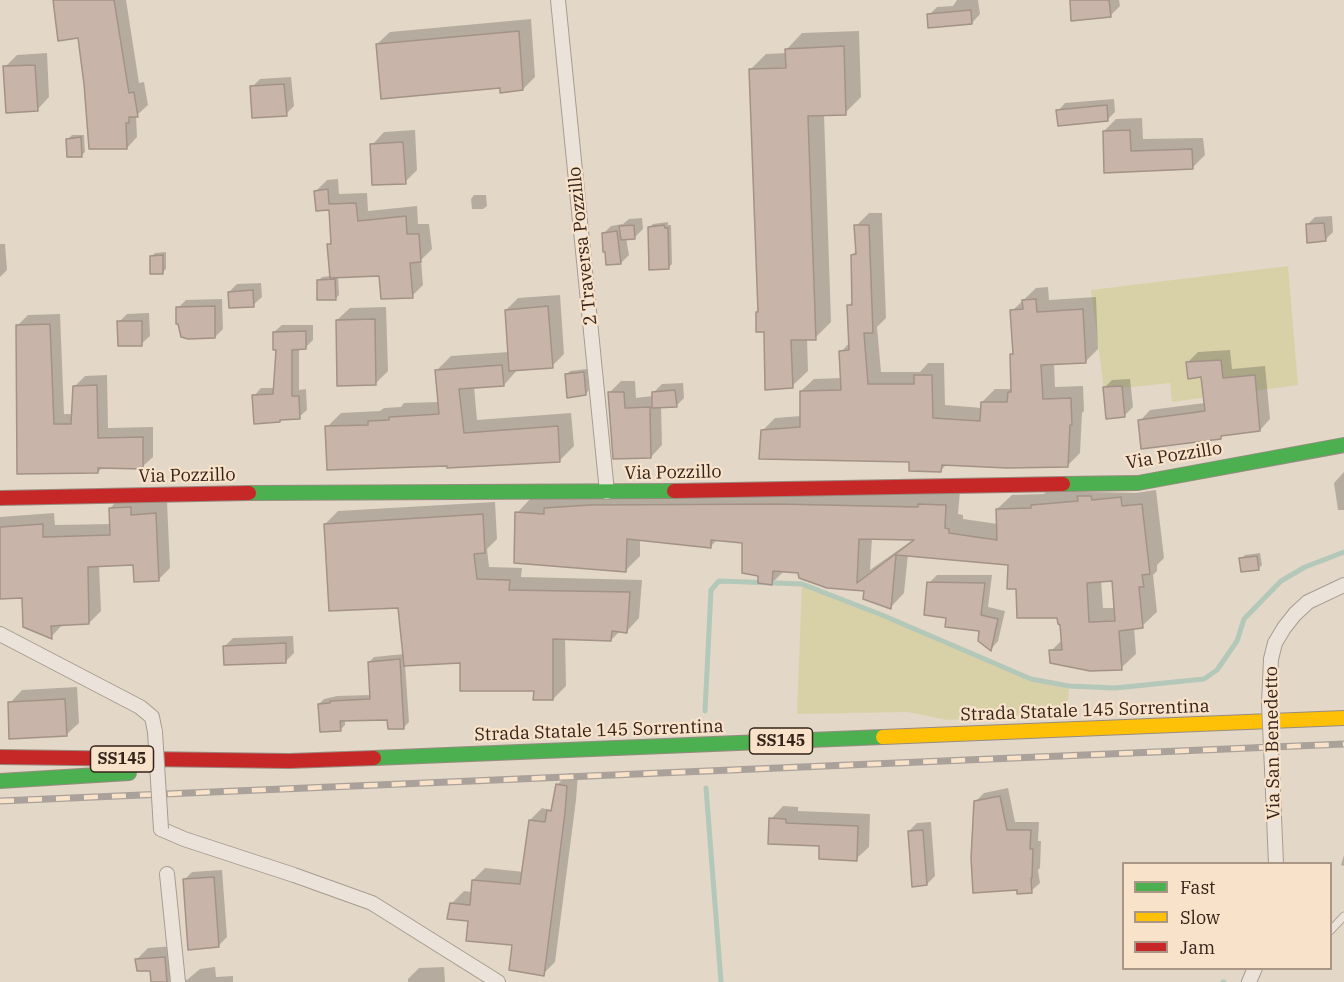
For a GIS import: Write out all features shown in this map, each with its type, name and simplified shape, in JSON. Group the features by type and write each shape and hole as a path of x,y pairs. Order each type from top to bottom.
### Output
{"main road":[{"name":"Via Pozzillo","path":"0,498 218,493 608,492 1138,483 1344,445"},
{"name":"Strada Statale 145 Sorrentina","path":"0,757 289,761 1344,718"},
{"path":"0,781 117,774 218,761"}],"street":[{"name":"2 Traversa Pozzillo","path":"558,0 608,492"},
{"name":"Via San Benedetto","path":"1276,862 1269,705 1271,659 1275,644 1295,614 1308,603 1344,585"},
{"path":"0,634 140,707 152,717 161,829 184,839 372,903 498,982"},
{"path":"167,874 178,982"}],"lane":[{"path":"1332,929 1344,916"}],"shaded area":[{"path":"1288,266 1298,385 1172,402 1170,383 1104,390 1091,290"},
{"path":"802,584 882,615 1031,679 1069,686 1067,713 947,720 908,712 797,714"}],"building":[{"path":"53,0 114,0 129,93 134,92 138,117 129,117 129,123 126,123 127,149 89,149 78,38 58,41"},
{"path":"1070,0 1109,0 1111,17 1071,21"},
{"path":"971,10 972,24 928,28 927,14"},
{"path":"519,31 523,90 500,93 500,88 381,99 376,44"},
{"path":"844,46 846,115 808,116 816,340 791,340 793,388 765,390 764,332 756,332 756,312 758,312 749,69 786,68 785,49"},
{"path":"35,65 38,111 6,113 3,66"},
{"path":"284,84 287,116 252,118 250,86"},
{"path":"1107,105 1108,121 1058,126 1056,110"},
{"path":"1130,130 1131,151 1192,149 1193,169 1104,173 1103,131"},
{"path":"81,137 82,157 67,157 66,139"},
{"path":"403,142 406,184 372,185 370,144"},
{"path":"328,189 329,204 356,203 358,221 406,216 407,234 419,234 421,262 410,263 413,298 381,299 379,276 330,278 327,244 331,244 329,210 316,211 314,191"},
{"path":"1324,223 1326,241 1307,243 1306,224"},
{"path":"634,225 635,239 621,240 619,226"},
{"path":"664,225 668,228 669,269 649,270 648,227"},
{"path":"854,225 869,225 873,333 864,333 868,384 914,384 914,375 932,375 933,418 980,421 981,402 1007,402 1008,392 1011,392 1010,354 1013,354 1010,310 1023,309 1022,300 1036,299 1037,312 1083,309 1086,363 1041,365 1043,399 1071,398 1072,425 1070,425 1068,467 1007,468 942,465 941,472 909,471 909,462 759,459 761,430 800,427 800,391 841,390 839,351 849,350 847,305 852,305 851,255 856,254"},
{"path":"617,231 621,264 606,265 602,233"},
{"path":"163,255 163,274 150,274 150,256"},
{"path":"335,279 336,300 317,300 317,280"},
{"path":"253,290 254,307 229,308 228,292"},
{"path":"215,306 215,338 181,337 178,324 176,324 176,307"},
{"path":"548,306 553,368 509,371 505,310"},
{"path":"375,319 376,385 337,386 336,320"},
{"path":"117,321 142,321 142,346 118,346"},
{"path":"50,324 54,424 71,424 73,386 97,385 98,438 143,437 143,469 98,468 98,473 17,474 16,325"},
{"path":"306,331 306,349 292,350 292,396 299,396 300,419 254,424 252,395 273,394 276,350 273,350 273,332"},
{"path":"1221,360 1223,378 1255,375 1260,431 1221,436 1221,439 1141,449 1138,420 1205,411 1201,377 1188,379 1186,362"},
{"path":"502,365 504,386 459,389 464,433 558,426 560,462 447,468 447,466 327,470 325,426 368,425 368,421 389,420 389,417 439,414 435,370"},
{"path":"584,372 586,395 567,398 565,374"},
{"path":"1122,386 1125,417 1106,419 1103,387"},
{"path":"675,390 677,407 652,408 652,392"},
{"path":"608,392 624,392 625,408 650,407 651,458 613,459"},
{"path":"1077,496 1091,496 1092,500 1121,497 1122,506 1142,504 1150,574 1142,575 1144,587 1139,587 1143,628 1119,631 1122,670 1090,671 1050,663 1049,650 1062,650 1060,625 1057,618 1017,618 1016,589 1007,589 1008,565 896,555 891,609 863,599 864,591 827,588 799,578 798,573 773,571 772,585 758,583 758,576 742,573 742,543 711,540 711,548 627,539 626,572 514,563 515,512 544,514 544,508 590,505 778,504 918,507 918,504 946,505 945,528 949,529 949,533 997,540 996,509 1031,508 1031,505 1078,501","holes":["859,539 914,540 857,583","1112,581 1115,621 1089,622 1087,583"]},
{"path":"131,507 131,515 156,513 159,581 134,582 133,565 88,567 89,624 51,626 52,639 23,627 22,598 0,599 0,527 43,524 43,537 110,535 109,508"},
{"path":"483,514 485,553 474,554 477,579 510,580 509,590 630,592 627,633 612,631 611,641 553,639 553,700 533,700 534,691 460,691 460,663 404,666 398,608 329,611 324,524"},
{"path":"1257,556 1259,570 1241,572 1239,558"},
{"path":"927,582 985,583 981,615 998,619 991,651 978,641 979,631 945,627 946,618 924,615"},
{"path":"286,643 286,663 224,665 223,646"},
{"path":"400,659 404,729 388,729 387,720 340,721 341,731 320,732 318,704 330,703 330,701 370,699 368,662"},
{"path":"65,699 67,736 9,739 8,702"},
{"path":"556,784 567,786 544,976 509,970 512,945 466,941 468,921 447,919 450,903 470,905 472,880 520,884 529,820 545,822 547,810 551,811"},
{"path":"1000,796 1007,830 1031,830 1032,893 1017,894 1017,890 973,893 971,858 974,801"},
{"path":"769,818 786,819 786,823 858,826 857,861 819,859 819,846 768,844"},
{"path":"923,830 927,885 912,887 908,831"},
{"path":"214,877 219,947 188,950 183,879"},
{"path":"165,957 167,982 151,982 150,971 137,971 135,959"}],"waterway":[{"path":"705,711 711,590 719,581 802,584 882,615 1031,679 1069,686 1115,688 1204,679 1217,670 1237,641 1244,619 1281,581 1305,567 1344,552"},
{"path":"706,788 721,982"}],"railway":[{"path":"0,801 1344,744"}],"traffic: fast":[{"path":"1063,484 1138,483 1344,445"},
{"path":"249,493 674,491"},
{"path":"374,758 883,737"},
{"path":"0,781 129,773"}],"traffic: slow":[{"path":"883,737 1344,718"}],"traffic: jam":[{"path":"674,491 1063,484"},
{"path":"0,498 249,493"},
{"path":"0,757 289,761 374,758"}]}
